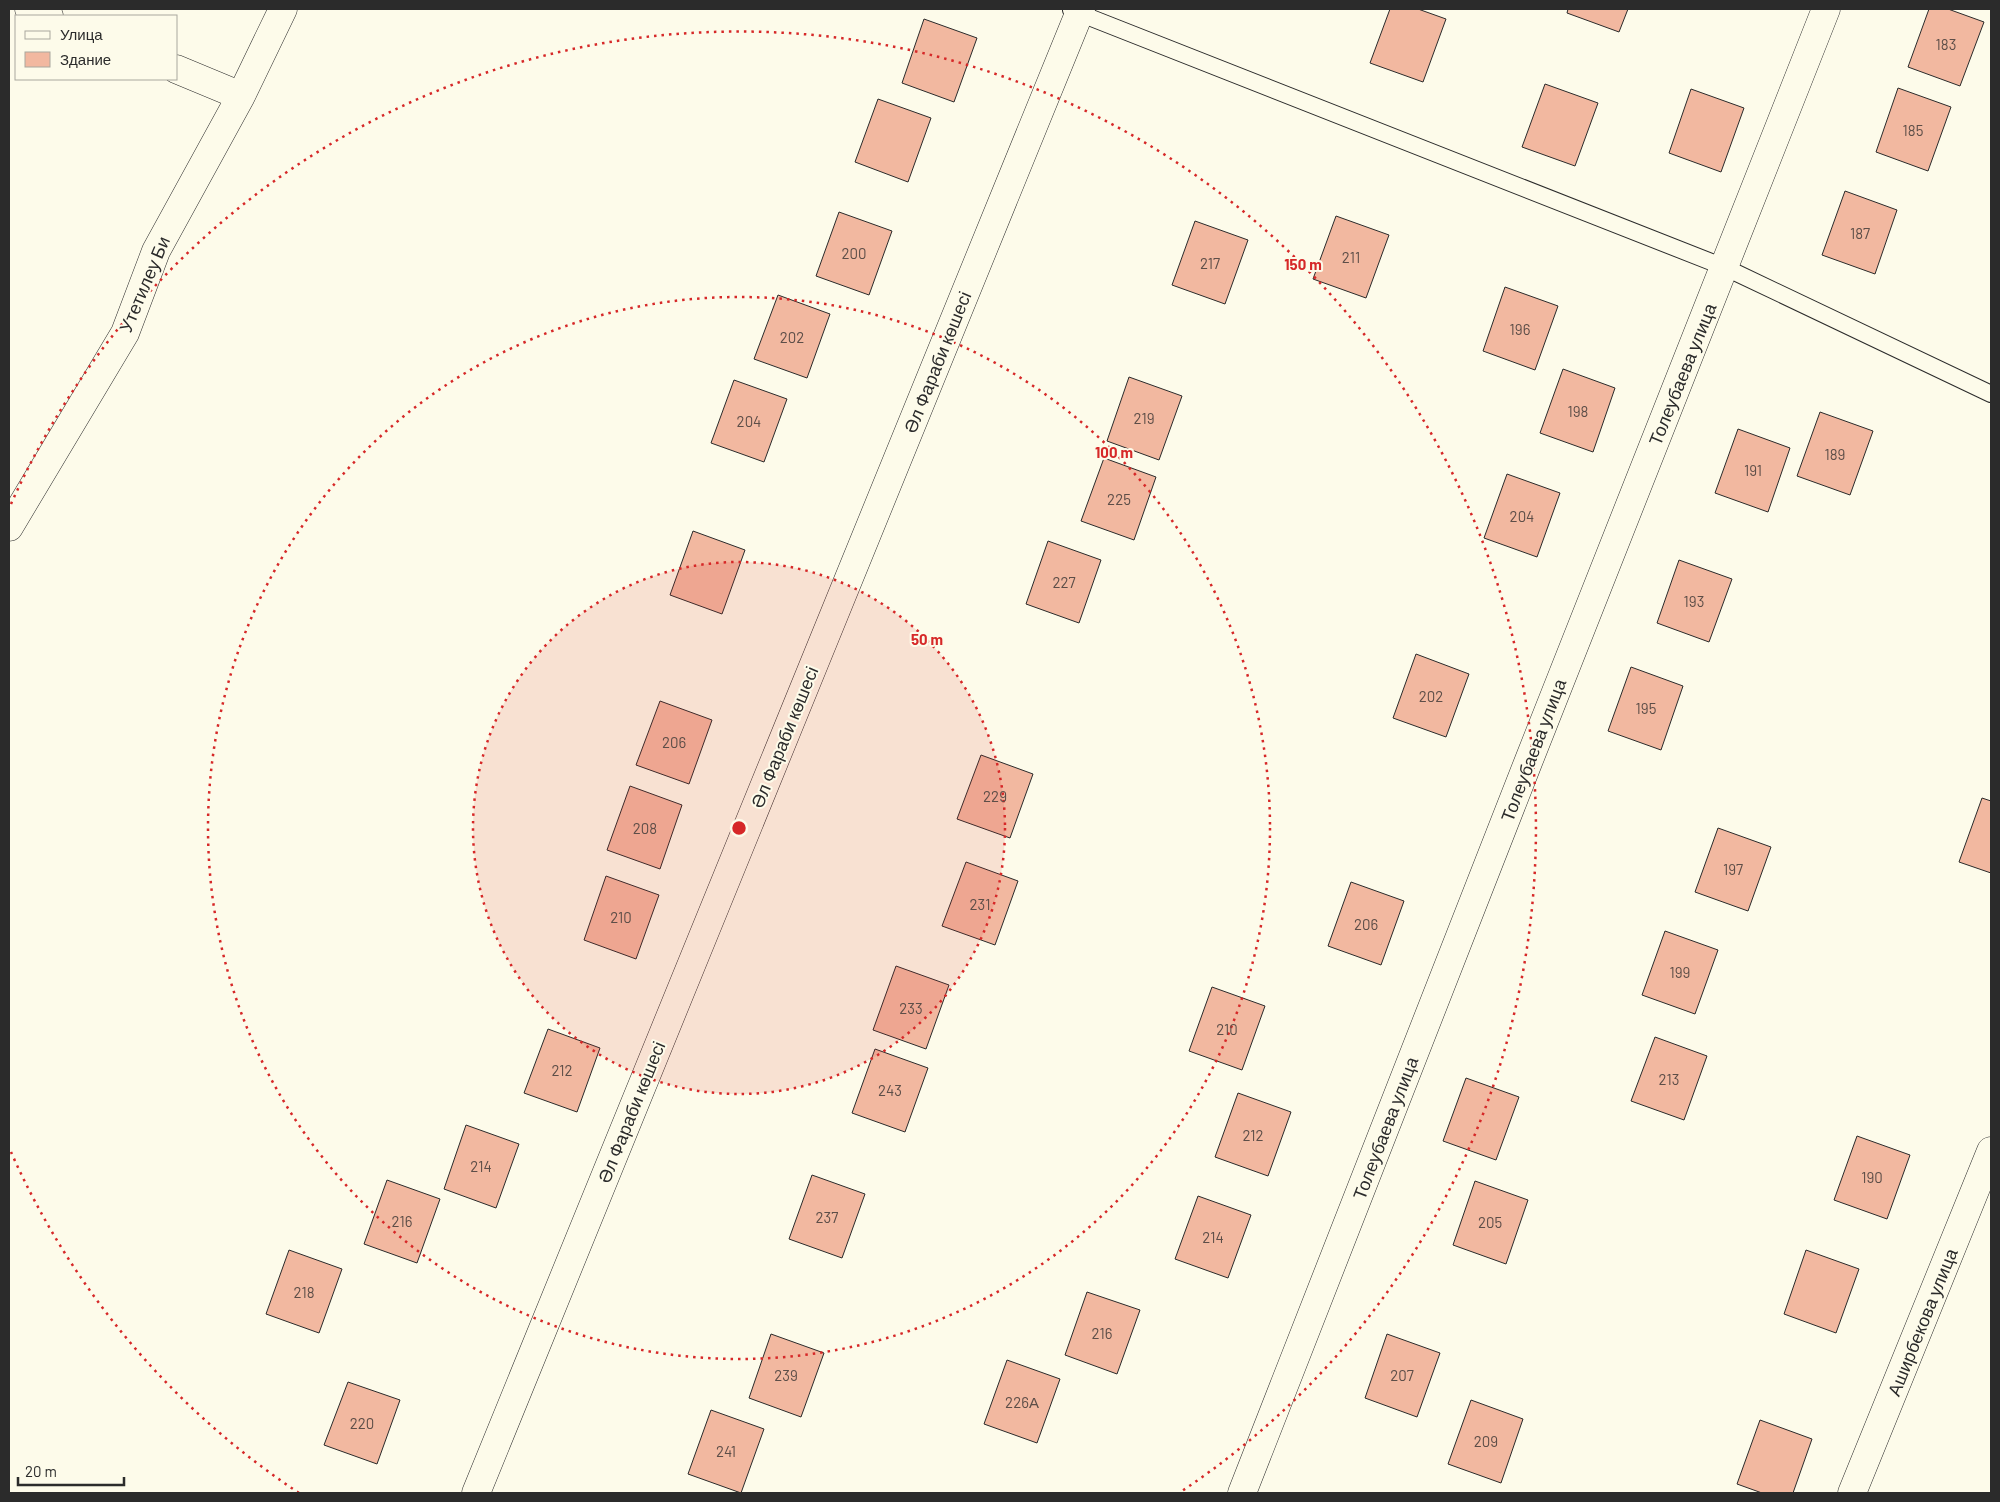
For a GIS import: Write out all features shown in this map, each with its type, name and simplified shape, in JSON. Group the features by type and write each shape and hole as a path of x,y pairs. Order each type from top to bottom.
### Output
{"street":[{"path":"29,9 45,15"},
{"name":"Утетилеу Би","path":"9,527 125,333 156,250 241,96 283,9"},
{"name":"Толеубаева улица","path":"1242,1493 1826,9"},
{"name":"Әл Фараби көшесі","path":"476,1493 1076,10"},
{"path":"178,70 241,96"},
{"name":"Аширбекова улица","path":"1852,1493 1991,1151"}],"lane":[{"path":"1076,10 1724,267 1991,394"}],"building":[{"path":"1390,9 1418,9 1446,19 1423,82 1370,63"},
{"path":"1568,9 1628,9 1619,32 1567,13"},
{"path":"1929,9 1948,9 1984,22 1960,86 1908,67"},
{"path":"924,19 977,38 954,102 902,83"},
{"path":"1545,84 1598,103 1575,166 1522,147"},
{"path":"1898,88 1951,107 1928,171 1876,152"},
{"path":"1691,89 1744,108 1721,172 1669,153"},
{"path":"878,99 931,118 908,182 855,162"},
{"path":"1845,191 1897,210 1875,274 1822,255"},
{"path":"839,212 892,231 869,295 816,276"},
{"path":"1336,216 1389,235 1366,298 1313,279"},
{"path":"1195,221 1248,240 1225,304 1172,285"},
{"path":"1505,287 1558,306 1535,370 1483,351"},
{"path":"778,295 830,314 807,378 754,359"},
{"path":"1563,369 1615,388 1593,452 1540,433"},
{"path":"1129,377 1182,396 1159,460 1107,441"},
{"path":"734,380 787,399 764,462 711,443"},
{"path":"1820,412 1873,431 1850,495 1797,476"},
{"path":"1738,429 1790,448 1768,512 1715,493"},
{"path":"1104,458 1156,477 1134,540 1081,521"},
{"path":"1507,474 1560,493 1537,557 1484,538"},
{"path":"693,531 745,550 722,614 670,595"},
{"path":"1048,541 1101,560 1079,623 1026,604"},
{"path":"1679,560 1732,579 1709,642 1657,623"},
{"path":"1416,654 1469,674 1446,737 1393,718"},
{"path":"1631,667 1683,686 1661,750 1608,731"},
{"path":"660,701 712,720 689,784 636,765"},
{"path":"981,755 1033,774 1010,838 957,819"},
{"path":"630,786 682,805 660,869 607,850"},
{"path":"1982,798 1991,801 1991,873 1959,862"},
{"path":"1718,828 1771,847 1748,911 1695,892"},
{"path":"966,862 1018,881 995,945 942,926"},
{"path":"606,876 659,895 636,959 584,940"},
{"path":"1351,882 1404,901 1381,965 1328,946"},
{"path":"1665,931 1718,950 1695,1014 1642,995"},
{"path":"896,966 949,985 926,1049 873,1030"},
{"path":"1212,987 1265,1006 1242,1070 1189,1051"},
{"path":"548,1029 600,1048 577,1112 524,1093"},
{"path":"1655,1037 1707,1056 1684,1120 1631,1101"},
{"path":"875,1049 928,1068 905,1132 852,1113"},
{"path":"1466,1078 1519,1097 1496,1160 1443,1141"},
{"path":"1238,1093 1291,1112 1268,1176 1215,1157"},
{"path":"466,1125 519,1144 496,1208 444,1189"},
{"path":"1857,1136 1910,1155 1887,1219 1834,1200"},
{"path":"812,1175 865,1194 842,1258 789,1239"},
{"path":"387,1180 440,1199 417,1263 364,1244"},
{"path":"1475,1181 1528,1200 1506,1264 1453,1245"},
{"path":"1198,1196 1251,1215 1228,1278 1175,1259"},
{"path":"289,1250 342,1269 319,1333 266,1314"},
{"path":"1806,1250 1859,1269 1836,1333 1784,1314"},
{"path":"1087,1292 1140,1310 1117,1374 1065,1355"},
{"path":"771,1334 824,1353 801,1417 749,1398"},
{"path":"1387,1334 1440,1353 1417,1417 1365,1398"},
{"path":"1007,1360 1060,1379 1037,1443 984,1424"},
{"path":"348,1382 400,1400 377,1464 324,1445"},
{"path":"1471,1400 1523,1419 1501,1483 1448,1464"},
{"path":"711,1410 764,1429 741,1493 688,1474"},
{"path":"1760,1420 1812,1439 1793,1493 1762,1493 1737,1484"}]}
